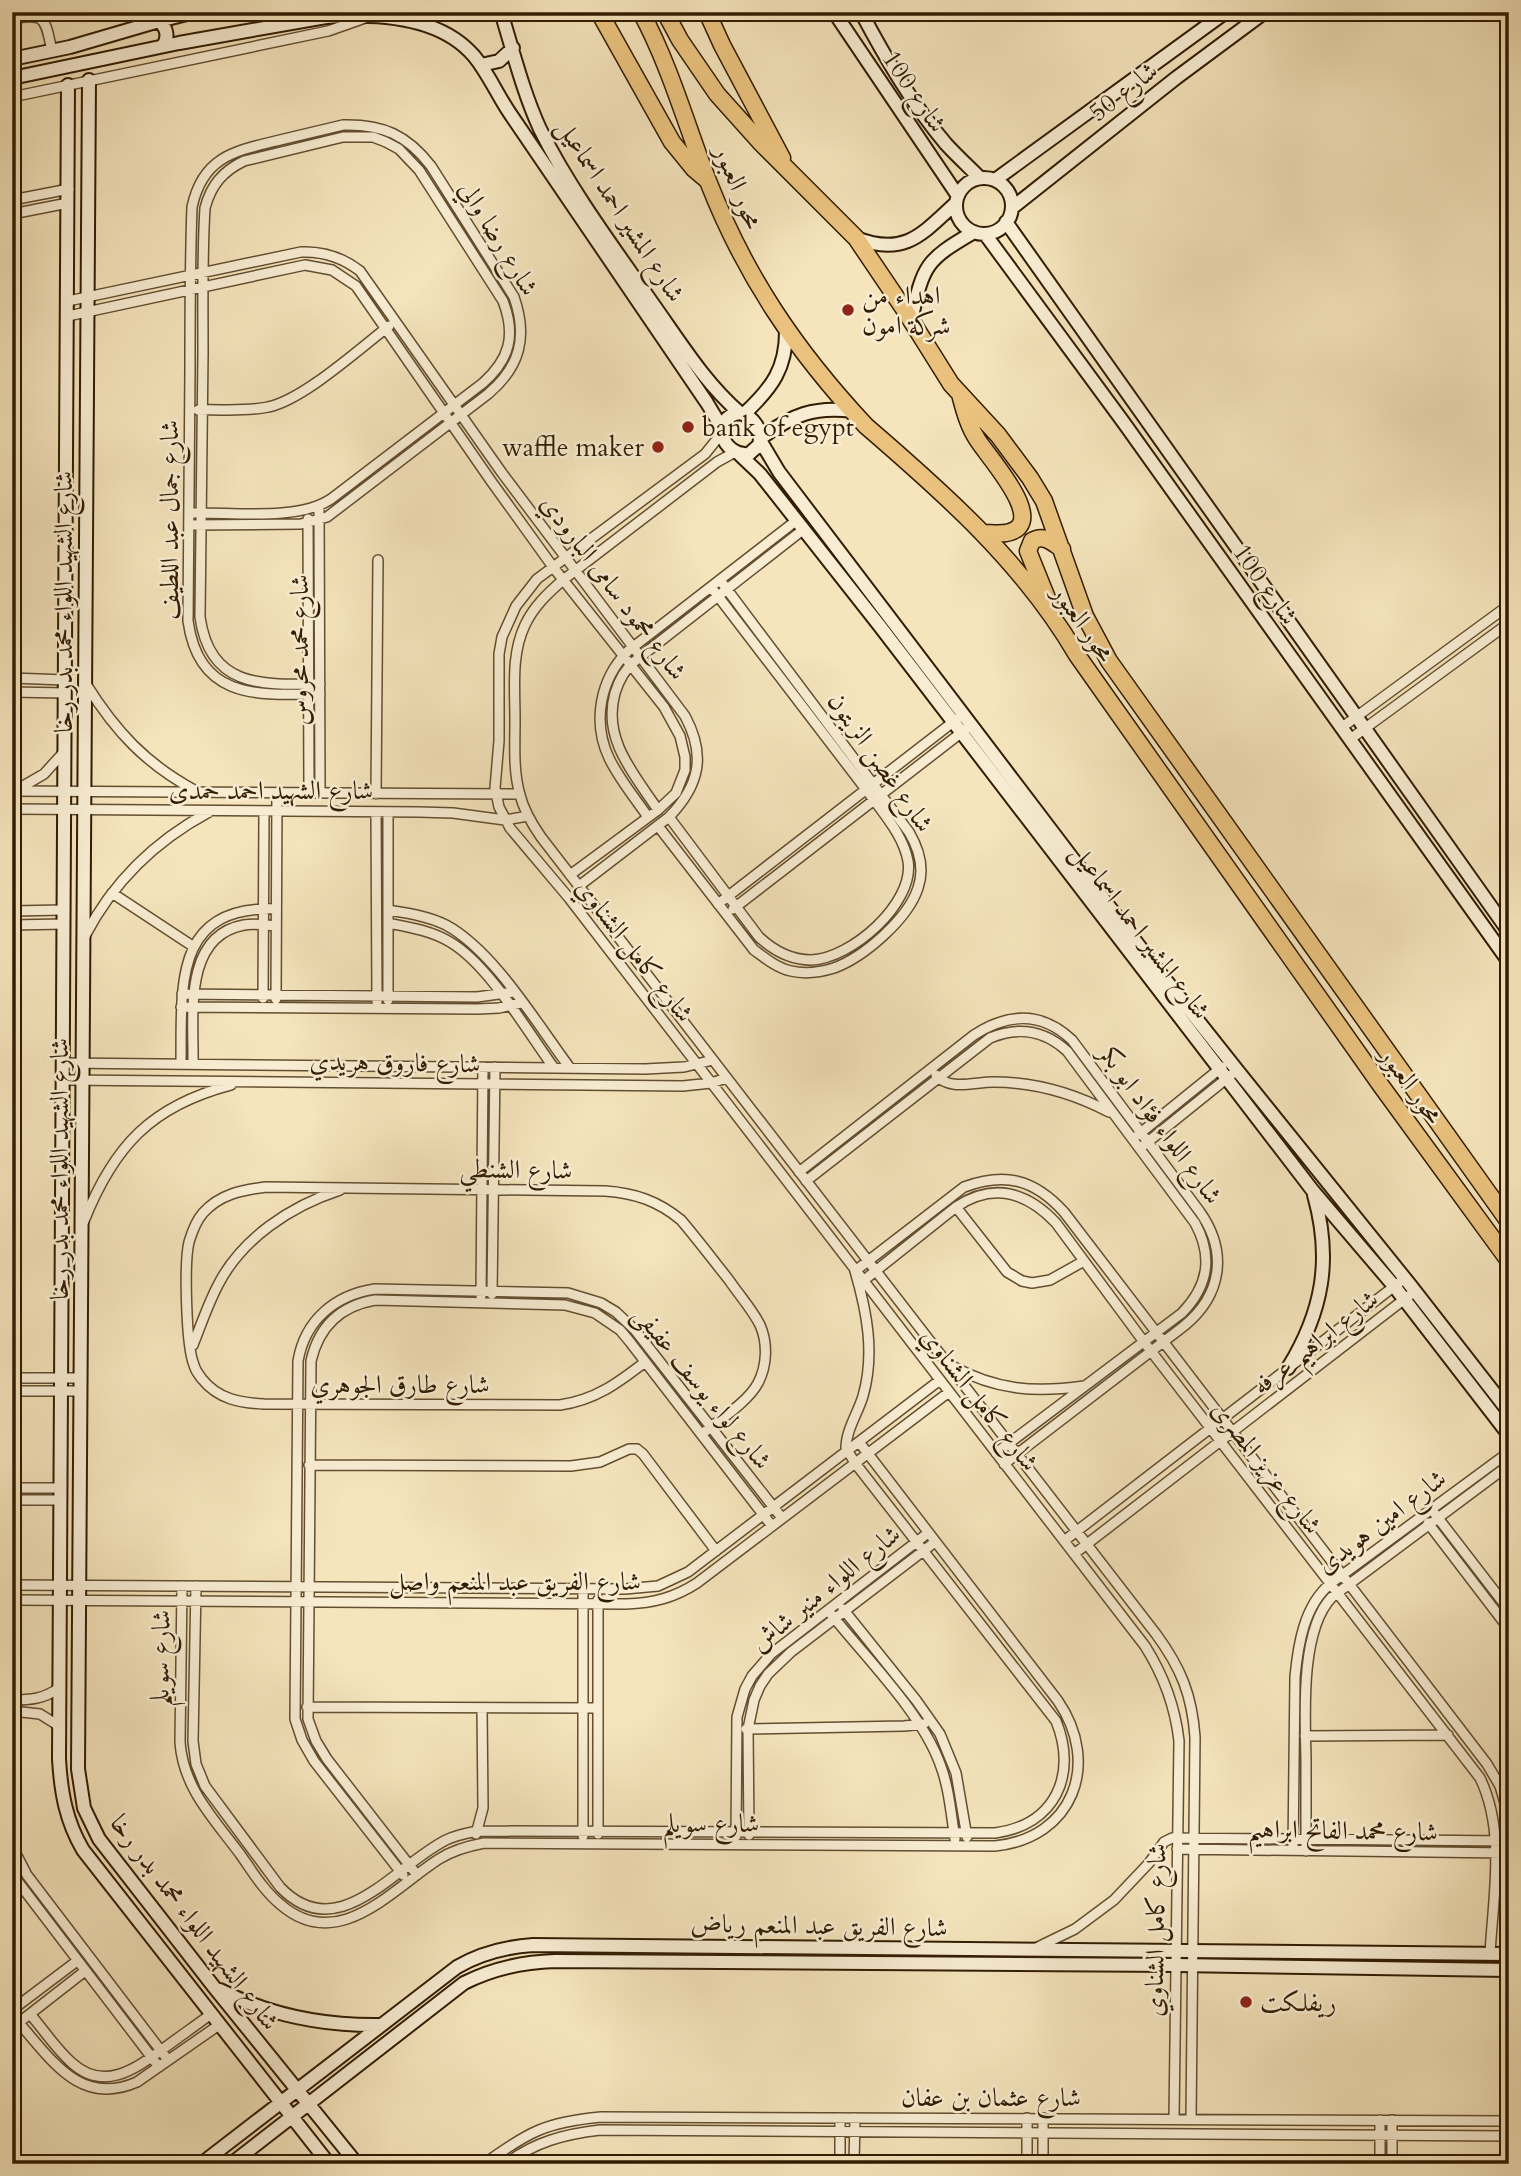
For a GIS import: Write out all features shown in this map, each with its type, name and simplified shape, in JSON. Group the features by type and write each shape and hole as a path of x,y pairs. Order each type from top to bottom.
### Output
{"highway":[{"path":"598,12 672,142 694,169 708,180"},
{"name":"محور العبور","path":"641,12 675,87 708,180 750,274 786,328 866,426 932,482 983,533 1054,618 1367,1065 1509,1261"},
{"name":"محور العبور","path":"665,12 680,40 717,94 760,142 856,238 961,396 998,435 1030,478 1044,501 1086,616 1109,661 1509,1222"},
{"path":"708,12 754,106 789,169"},
{"path":"961,396 976,439 1023,509 1023,518 1013,531 983,533"},
{"path":"1054,618 1028,551 1032,541 1042,537 1048,538 1062,549"}],"street":[{"path":"12,59 52,51 195,12"},
{"name":"شارع المشير احمد اسماعيل","path":"501,12 525,89 541,129 597,233"},
{"name":"شارع 100","path":"834,12 957,199"},
{"name":"شارع 100","path":"861,12 920,109 946,143 980,178"},
{"name":"شارع 50","path":"995,180 1226,12"},
{"name":"شارع 50","path":"1012,208 1176,78 1265,12"},
{"name":"شارع المشير احمد اسماعيل","path":"12,78 302,20 346,15 369,16 439,29 465,47 481,65 509,112 678,349 722,431"},
{"path":"12,19 34,16 41,18 46,23 52,51"},
{"path":"12,97 328,31 369,16"},
{"path":"173,17 173,31 179,43"},
{"path":"159,21 166,30 163,46"},
{"path":"481,65 499,61 513,48"},
{"name":"شارع الشهيد اللواء محمد بدر رخا","path":"89,80 78,1774 84,1808 99,1839 357,2164"},
{"name":"شارع الشهيد اللواء محمد بدر رخا","path":"68,85 59,1688 61,1787 68,1819 75,1835 97,1869 329,2164"},
{"name":"شارع رضا والي","path":"189,525 308,523 334,513 500,384 516,358 521,327 514,297 420,153 408,142 385,130 360,125 343,125 239,149 216,162 200,182 192,207 191,290"},
{"name":"شارع رضا والي","path":"189,513 308,510 319,506 495,373 509,346 511,331 509,315 503,301 410,159 386,142 365,136 343,137 244,161 233,166 218,180 205,208 204,287"},
{"path":"275,141 278,152"},
{"path":"856,238 871,244 888,246 905,243 920,236 957,199 967,184 980,178 995,180 1010,194 1012,208 1006,222 993,232 979,233 936,255 918,284 911,320"},
{"path":"12,200 69,189"},
{"path":"957,199 960,220 979,233"},
{"path":"12,214 68,204"},
{"path":"448,215 458,208"},
{"name":"شارع 100","path":"1006,222 1509,932"},
{"name":"شارع 100","path":"979,233 1124,423 1509,962"},
{"name":"شارع محمود سامى البارودي","path":"68,301 301,252 327,253 339,257 360,271 453,406 693,730 698,761 692,785 680,806 670,817 579,886"},
{"name":"شارع محمود سامى البارودي","path":"68,316 304,265 319,266 339,273 356,286 450,424 553,567 670,716 683,746 685,769 682,782 668,802 570,875"},
{"name":"شارع جمال عبد اللطيف","path":"204,287 200,617 206,643 214,656 230,671 250,681 320,689"},
{"name":"شارع جمال عبد اللطيف","path":"191,290 188,621 195,650 215,677 245,692 261,695 308,689"},
{"path":"190,410 253,409 280,404 304,391 396,321"},
{"path":"786,328 785,352 778,374 766,393 742,413 727,417 722,431 725,442 737,453 753,452 761,439 787,420 828,409 853,411"},
{"name":"شارع المشير احمد اسماعيل","path":"678,349 742,413"},
{"path":"742,413 755,422 761,439"},
{"name":"شارع كامل الشناوي","path":"722,431 705,454 553,567 525,592 508,621 502,638 496,794 505,820 517,838 569,898 1156,1663 1172,1700 1179,1741 1174,2119"},
{"name":"شارع المشير احمد اسماعيل","path":"761,439 779,472 963,723"},
{"name":"شارع المشير احمد اسماعيل","path":"737,453 760,474 963,723 1149,959 1313,1191 1399,1282 1415,1291 1509,1412"},
{"name":"شارع كامل الشناوي","path":"737,453 711,467 550,590 532,613 516,654 514,749 520,794 528,817 570,875 1170,1653 1181,1672 1194,1715 1195,1737 1191,2119"},
{"path":"491,481 502,473"},
{"name":"شارع محمد محروس","path":"319,506 320,793"},
{"name":"شارع محمد محروس","path":"308,510 309,793"},
{"path":"648,817 618,774 603,744 600,729 602,698 613,668 633,647 720,580 800,524"},
{"path":"659,810 621,754 615,739 612,726 613,700 622,675 640,656 727,589 800,524"},
{"path":"376,794 378,560"},
{"name":"شارع غصن الزيتون","path":"658,826 754,950 790,971 815,972 832,969 847,962 895,924 919,887 920,858 909,832 878,797 720,580"},
{"name":"شارع غصن الزيتون","path":"711,587 870,786"},
{"path":"1340,728 1509,605"},
{"path":"1349,740 1509,623"},
{"path":"1423,668 1431,680"},
{"path":"12,678 65,687"},
{"path":"86,684 116,728 133,747 153,764 197,792"},
{"path":"12,692 65,687"},
{"path":"718,904 870,786 963,723"},
{"path":"726,915 878,797 963,723"},
{"path":"603,744 615,739"},
{"path":"12,791 29,785 44,774 65,751"},
{"name":"شارع الشهيد احمد حمدى","path":"12,791 520,794"},
{"path":"276,1007 277,793"},
{"name":"شارع غصن الزيتون","path":"670,817 759,937 784,955 814,960 841,951 873,929 895,907 906,885 908,861 878,797"},
{"name":"شارع الشهيد احمد حمدى","path":"12,809 453,813 505,820 528,817"},
{"path":"84,938 112,893 133,868 157,846 212,811"},
{"path":"262,1007 264,811"},
{"path":"376,812 377,1008"},
{"path":"388,812 388,1008"},
{"path":"112,893 194,947"},
{"path":"181,1064 181,1007 185,966 194,947 210,928 225,917 242,911 276,909"},
{"path":"12,911 64,910"},
{"path":"388,910 433,920 454,930 483,954 570,1068"},
{"path":"886,916 895,924"},
{"path":"388,923 427,932 448,941 471,958 502,995 554,1068"},
{"path":"12,925 64,924"},
{"path":"193,1064 198,964 211,943 224,933 239,926 276,926"},
{"path":"182,995 477,998 514,992"},
{"path":"181,1007 489,1009 522,1003"},
{"name":"شارع اللواء فؤاد ابو بكر","path":"799,1172 988,1025 1022,1018 1039,1020 1057,1028 1072,1040 1207,1222 1217,1251 1216,1280 1202,1310 1194,1319 1004,1464"},
{"name":"شارع اللواء فؤاد ابو بكر","path":"806,1181 990,1038 1012,1031 1035,1032 1047,1036 1067,1051 1195,1223 1206,1249 1205,1277 1200,1291 1182,1313 996,1453"},
{"name":"شارع فاروق هريدي","path":"63,1063 671,1068 713,1060"},
{"path":"481,1302 483,1067"},
{"path":"492,1303 495,1067"},
{"path":"930,1068 938,1078 949,1085 995,1082 1048,1088 1082,1099 1114,1114"},
{"path":"1133,1139 1228,1070"},
{"path":"1140,1149 1228,1070"},
{"name":"شارع المشير احمد اسماعيل","path":"1228,1070 1399,1282 1404,1300 1509,1435"},
{"name":"شارع فاروق هريدي","path":"63,1080 683,1086 727,1078"},
{"path":"82,1226 108,1168 141,1130 183,1101 206,1091 243,1082"},
{"name":"شارع عزيز المصرى","path":"855,1271 964,1187 981,1181 1018,1181 1052,1198 1487,1764 1500,1786 1509,1817"},
{"name":"شارع الشنطي","path":"190,1330 186,1274 189,1242 201,1215 225,1195 266,1187 622,1192 654,1201 681,1220 748,1307 764,1339 763,1370 757,1384 748,1396 702,1434"},
{"path":"191,1350 219,1283 248,1245 266,1228 292,1211 319,1197 347,1188"},
{"path":"1288,1368 1308,1330 1322,1286 1324,1263 1321,1219 1313,1191"},
{"name":"شارع عزيز المصرى","path":"863,1282 966,1200 982,1194 1015,1195 1044,1210 1480,1778 1491,1806 1496,1841 1490,1954"},
{"path":"956,1207 1007,1272 1023,1282 1041,1283 1084,1261"},
{"path":"846,1452 847,1436 864,1393 869,1356 867,1320 855,1271"},
{"name":"شارع ابراهيم عرفه","path":"1063,1541 1399,1282"},
{"name":"شارع لواء يوسف عفيفى","path":"408,1881 314,1761 302,1740 295,1719 298,1361 305,1336 316,1319 341,1299 375,1289 568,1293 601,1303 616,1312 635,1330 782,1518"},
{"name":"شارع ابراهيم عرفه","path":"1073,1554 1415,1291"},
{"name":"شارع لواء يوسف عفيفى","path":"417,1875 327,1759 312,1730 307,1707 311,1361 314,1348 328,1324 349,1308 375,1300 550,1304 587,1311 620,1330 772,1526"},
{"name":"شارع طارق الجوهري","path":"190,1330 194,1365 201,1378 222,1396 235,1402 250,1404 560,1405 583,1401 605,1392 645,1362"},
{"path":"947,1364 991,1384 1018,1389 1057,1390 1085,1386"},
{"path":"12,1378 61,1385"},
{"name":"شارع الفريق عبد المنعم واصل","path":"12,1585 583,1589 636,1589 658,1586 688,1572 940,1380"},
{"path":"12,1391 80,1385"},
{"name":"شارع الفريق عبد المنعم واصل","path":"12,1600 642,1603 671,1597 697,1583 949,1392"},
{"name":"شارع سويلم","path":"182,1586 180,1730 184,1768 201,1803 271,1895 288,1911 299,1916 324,1923 351,1919 439,1858 470,1845 598,1843 969,1846 1012,1844 1026,1839 1052,1822 1070,1797 1076,1783 1079,1754 1068,1716 859,1442"},
{"path":"309,1465 571,1466 600,1462 633,1448 643,1454 716,1551"},
{"name":"شارع سويلم","path":"196,1586 193,1741 196,1764 205,1786 280,1887 301,1905 314,1909 338,1909 359,1900 448,1839 477,1830 967,1833 1010,1831 1024,1826 1048,1807 1063,1780 1065,1750 1059,1728 1048,1709 846,1452"},
{"name":"شارع امين هويدى","path":"1293,1850 1296,1664 1305,1623 1319,1595 1330,1584 1509,1452"},
{"name":"شارع امين هويدى","path":"1306,1851 1307,1678 1311,1646 1321,1612 1337,1593 1509,1465"},
{"path":"12,1488 60,1494"},
{"path":"12,1500 60,1494"},
{"path":"1431,1509 1509,1610"},
{"path":"1422,1516 1509,1629"},
{"name":"شارع اللواء منير شاش","path":"736,1844 737,1730 740,1702 756,1670 771,1654 928,1532"},
{"name":"شارع اللواء منير شاش","path":"749,1844 748,1729 754,1700 768,1674 791,1652 936,1542"},
{"path":"1377,1549 1384,1559"},
{"path":"1455,1558 1464,1551"},
{"path":"583,1589 583,1843"},
{"path":"598,1589 598,1843"},
{"path":"838,1602 932,1722 947,1746 956,1773 969,1846"},
{"path":"828,1610 920,1725 941,1765 956,1846"},
{"path":"12,1700 37,1699 59,1688"},
{"path":"307,1707 598,1708"},
{"path":"470,1845 483,1808 482,1708"},
{"path":"12,1711 40,1714 59,1726"},
{"path":"737,1730 920,1725 932,1722"},
{"path":"1305,1736 1448,1735"},
{"path":"1031,1950 1075,1929 1095,1915 1133,1882 1168,1839 1177,1838"},
{"name":"شارع محمد الفاتح ابراهيم","path":"1177,1838 1509,1841"},
{"path":"12,1846 16,1864 168,2060"},
{"name":"شارع محمد الفاتح ابراهيم","path":"1177,1849 1509,1853"},
{"path":"27,1875 14,1881 159,2067"},
{"path":"1507,1954 1509,1904"},
{"name":"شارع الفريق عبد المنعم رياض","path":"201,2164 467,1961 513,1946 1507,1954"},
{"path":"12,2010 77,1961"},
{"name":"شارع الفريق عبد المنعم رياض","path":"231,2164 464,1983 490,1971 517,1964 555,1961 1509,1969"},
{"path":"85,1971 15,2025 71,2079 92,2088 115,2089 137,2082 168,2060 215,2019"},
{"path":"214,1987 259,2008 295,2018 331,2024 382,2025"},
{"path":"30,2014 73,2064 92,2075 114,2077 125,2074 160,2050 215,2019"},
{"name":"شارع عثمان بن عفان","path":"484,2164 534,2130 577,2119 601,2117 1509,2121"},
{"path":"840,2118 840,2164"},
{"path":"855,2118 855,2164"},
{"path":"1027,2118 1027,2164"},
{"path":"1042,2119 1042,2164"},
{"path":"1380,2120 1380,2164"},
{"path":"1392,2120 1392,2164"},
{"name":"شارع عثمان بن عفان","path":"506,2164 539,2143 600,2130 1509,2136"}],"place":[{"name":"اهداء من شركة امون","path":"848,310"},
{"name":"bank of egypt","path":"688,427"},
{"name":"waffle maker","path":"658,447"},
{"name":"ريفلكت","path":"1246,2002"}]}
